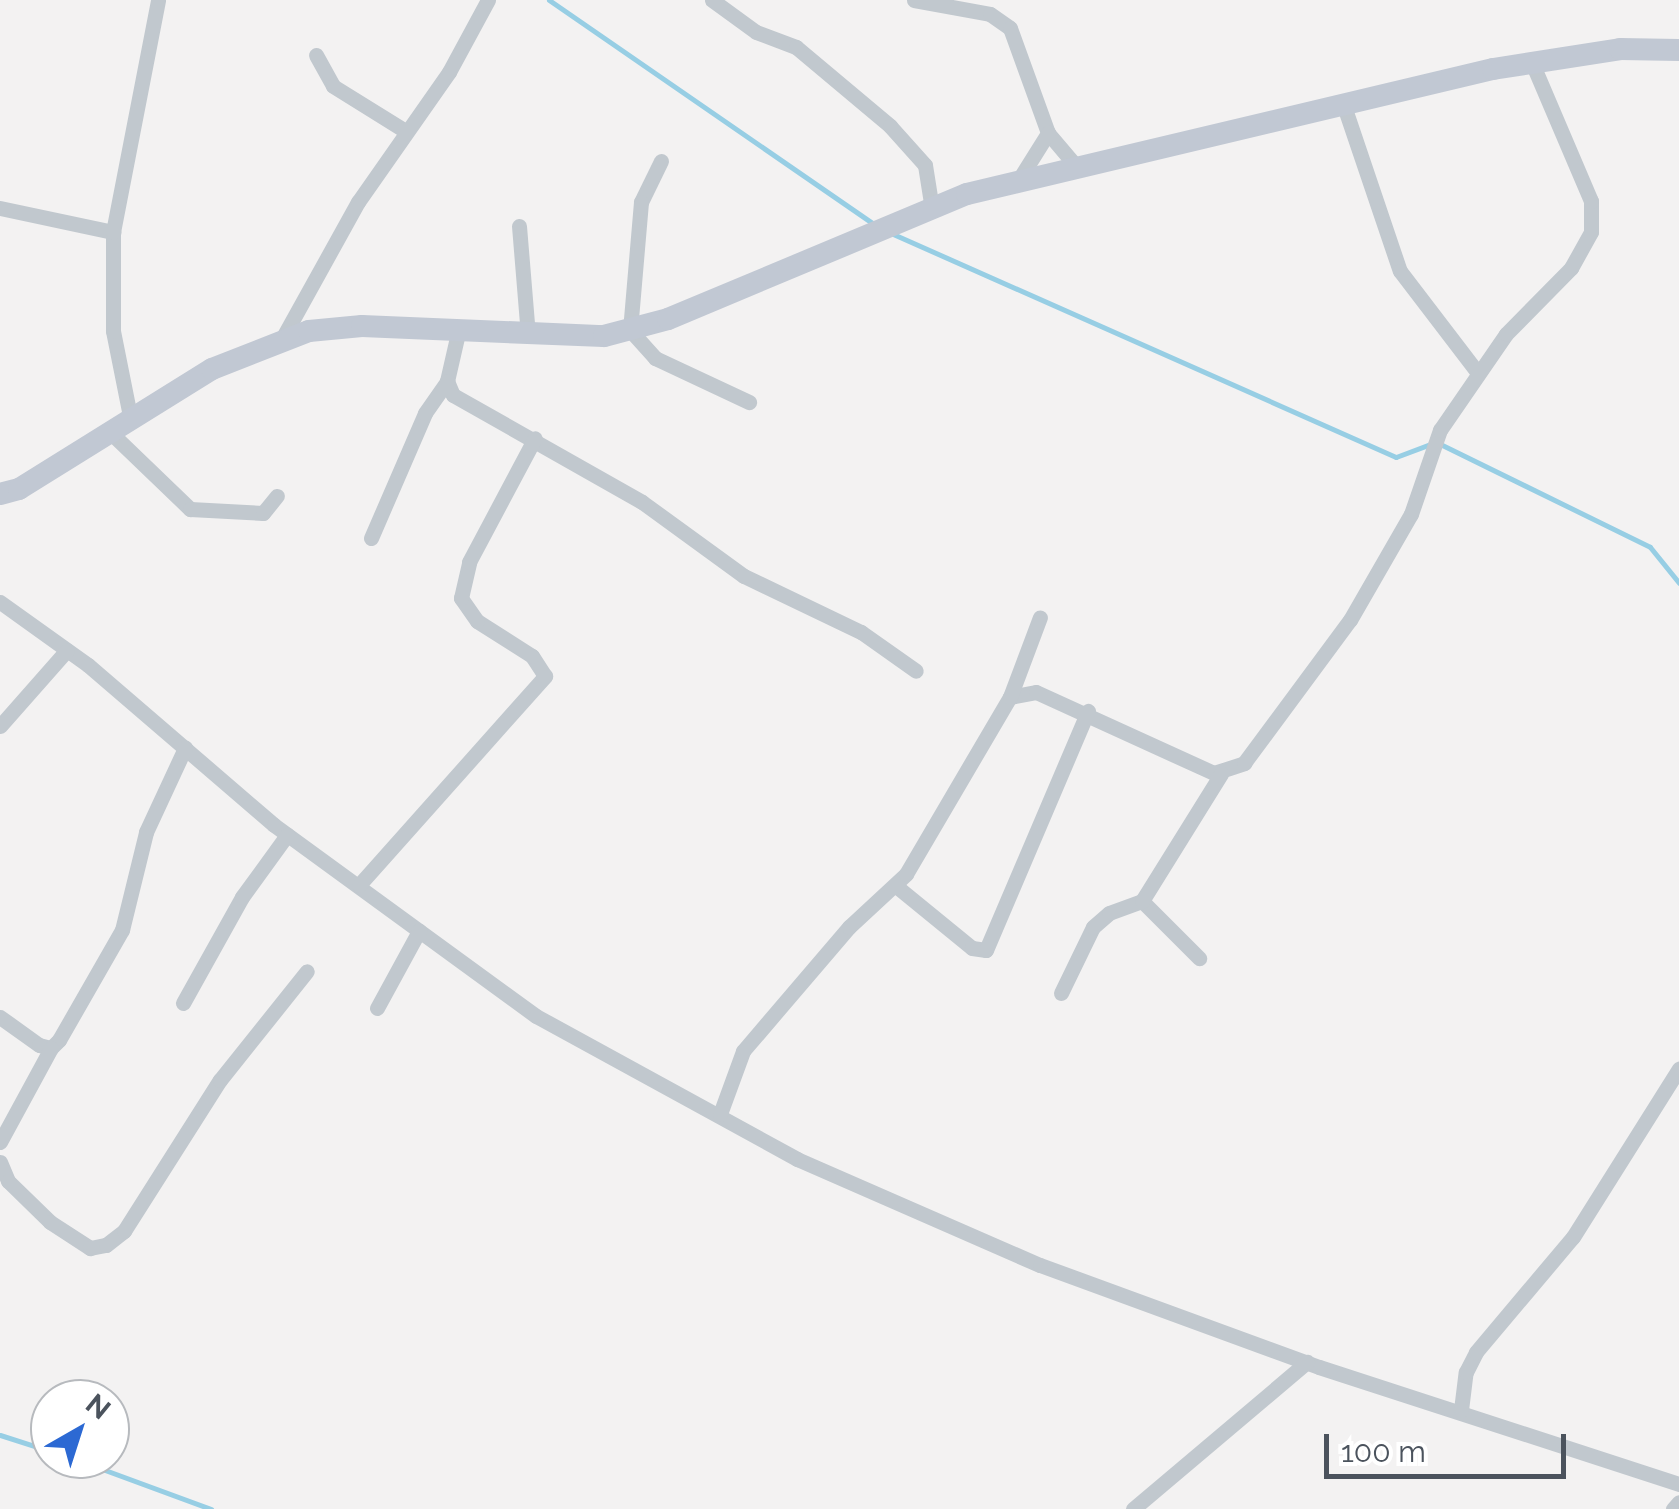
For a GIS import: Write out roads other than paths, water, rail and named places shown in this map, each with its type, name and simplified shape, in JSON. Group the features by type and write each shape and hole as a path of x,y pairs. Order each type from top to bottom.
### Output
{"main road":[{"path":"0,494 121,427 212,369 282,339 362,326 528,336 630,330 932,204 1018,181 1343,102 1532,63 1620,49 1679,50"}],"street":[{"path":"158,0 113,232 113,330 121,427 190,509 264,514 277,496"},
{"path":"282,339 404,130 448,72 488,0"},
{"path":"712,0 756,32 796,47 890,126 924,166 932,204"},
{"path":"914,0 990,14 1010,28 1048,132 1076,166"},
{"path":"316,55 332,86 404,130"},
{"path":"1061,992 1093,927 1109,913 1142,901 1221,774 1244,764 1350,620 1410,514 1440,430 1520,317 1571,268 1591,232 1590,201 1532,63"},
{"path":"1343,102 1400,272 1478,373"},
{"path":"1018,181 1048,132"},
{"path":"661,161 641,202 630,330 655,358 749,402"},
{"path":"0,208 113,232"},
{"path":"519,226 528,336"},
{"path":"371,538 425,413 447,381 458,333"},
{"path":"447,381 452,395 535,438 642,502 744,576 861,632 916,671"},
{"path":"359,885 546,676 532,656 477,621 461,598 469,562 535,438"},
{"path":"0,602 67,650 288,835 566,1035 720,1114 797,1159 918,1215 1307,1362 1678,1482"},
{"path":"720,1114 744,1050 849,927 896,886 1010,697 1040,617"},
{"path":"0,726 67,650"},
{"path":"1010,697 1036,692 1088,711 1221,774"},
{"path":"896,886 972,948 986,950 1088,711"},
{"path":"0,1142 122,930 146,832 185,748"},
{"path":"183,1003 242,897 288,835"},
{"path":"1142,901 1199,958"},
{"path":"377,1008 419,931"},
{"path":"0,1162 8,1181 61,1230 90,1248 106,1245 124,1232 220,1080 307,970"},
{"path":"0,1017 51,1048"},
{"path":"1462,1410 1466,1372 1476,1352 1573,1238 1679,1069"},
{"path":"1134,1509 1307,1362"},
{"path":"1673,1509 1679,1502"}],"waterway":[{"path":"549,0 875,225"},
{"path":"893,234 1396,457 1436,442 1650,547 1679,583"},
{"path":"0,1435 30,1445"},
{"path":"129,1479 211,1509"}]}
